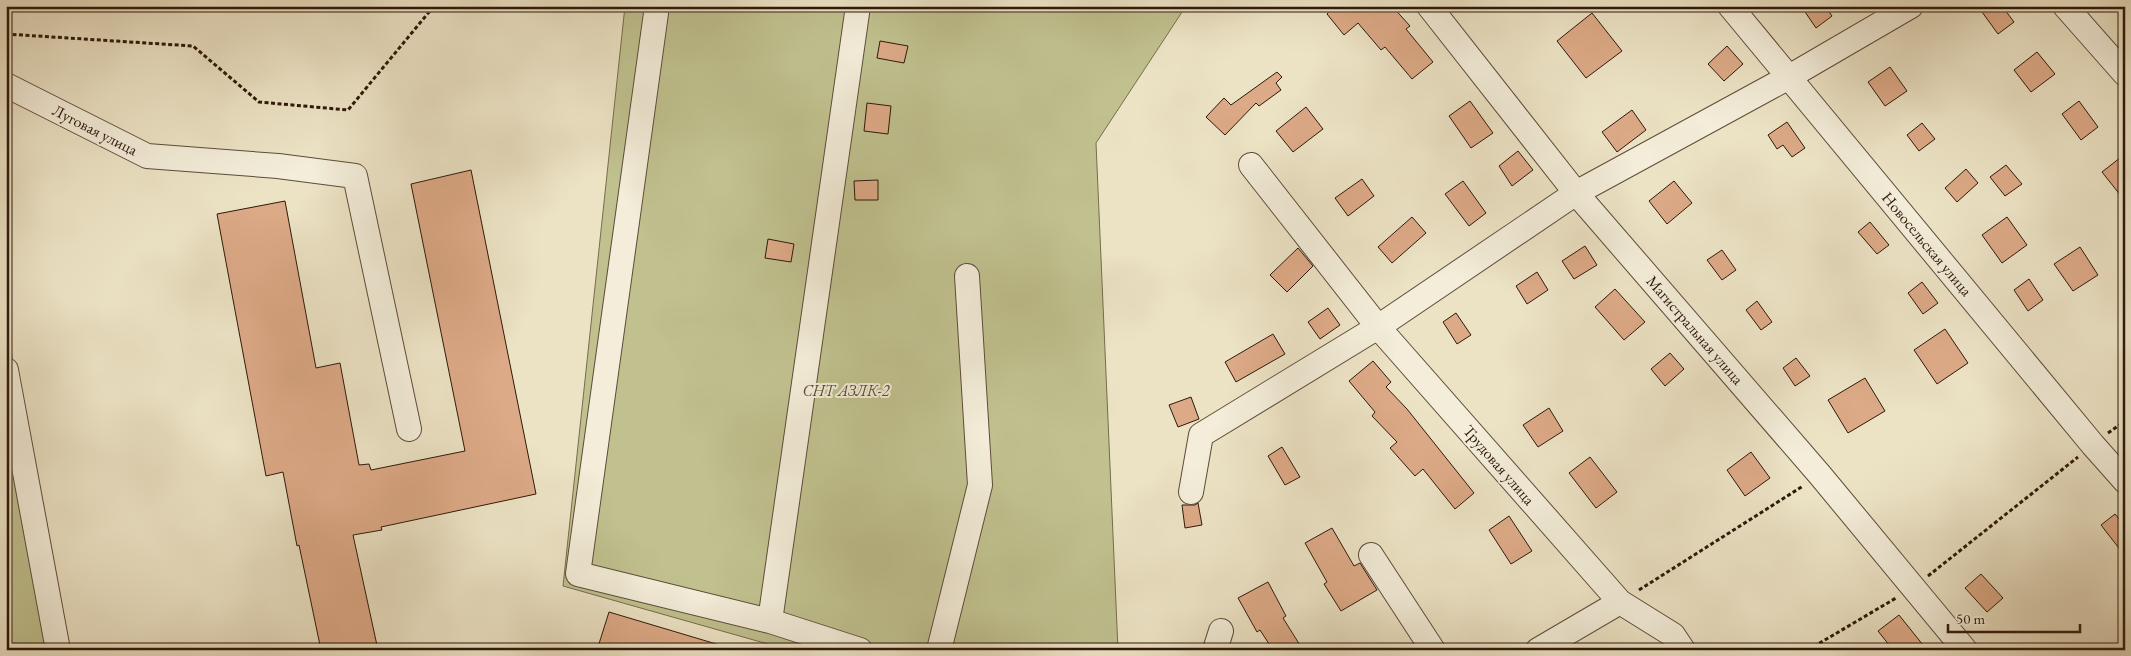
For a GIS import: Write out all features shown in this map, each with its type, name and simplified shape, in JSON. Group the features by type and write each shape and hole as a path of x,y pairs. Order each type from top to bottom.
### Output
{"street":[{"path":"657,6 578,574 770,621 860,650"},
{"path":"770,621 858,6"},
{"name":"Магистральная улица","path":"1429,6 1576,193 1820,475 1964,650"},
{"name":"Новосельская улица","path":"1730,6 2093,445 2125,481"},
{"path":"1191,492 1201,434 1378,327 1576,193 1789,77 1911,6"},
{"path":"2065,6 2124,73"},
{"name":"Луговая улица","path":"6,84 147,156 278,166 356,176 409,429"},
{"name":"Трудовая улица","path":"1251,165 1378,327 1620,602 1673,635 1683,650"},
{"path":"939,650 980,485 967,276"},
{"path":"6,370 58,650"},
{"path":"1372,555 1433,650"},
{"path":"1538,650 1620,602"}],"path":[{"path":"6,34 193,46 259,102 348,110 434,6"},
{"path":"1808,650 1914,588 2125,421"},
{"path":"1620,602 1820,475"}],"green space":[{"name":"СНТ АЗЛК-2","path":"625,6 1186,6 1096,143 1118,650 789,650 563,586"},
{"path":"6,323 65,650 6,650"}],"building":[{"path":"1335,6 1392,6 1410,26 1406,29 1433,62 1412,79 1385,47 1381,50 1358,23 1344,35 1327,14"},
{"path":"1801,6 1825,6 1832,16 1816,28"},
{"path":"1989,6 2002,6 2014,22 1998,34 1982,12"},
{"path":"1592,13 1622,51 1586,78 1557,41"},
{"path":"880,41 908,46 904,63 877,58"},
{"path":"1727,46 1743,64 1724,81 1708,64"},
{"path":"2037,52 2055,74 2031,92 2014,70"},
{"path":"1890,67 1907,91 1885,106 1868,82"},
{"path":"1277,72 1282,77 1276,83 1281,90 1259,106 1256,103 1225,135 1206,117 1224,98 1231,105"},
{"path":"1470,101 1493,133 1471,148 1449,116"},
{"path":"2079,101 2098,127 2081,140 2062,114"},
{"path":"867,103 891,106 888,134 864,131"},
{"path":"1306,107 1323,129 1293,152 1276,131"},
{"path":"1632,110 1646,130 1617,152 1602,132"},
{"path":"1787,122 1805,148 1792,157 1783,145 1777,149 1768,135"},
{"path":"1922,123 1935,139 1919,151 1907,135"},
{"path":"1518,151 1533,170 1512,186 1499,166"},
{"path":"2125,154 2125,201 2102,172"},
{"path":"2006,165 2022,184 2005,196 1990,177"},
{"path":"1966,169 1978,183 1957,202 1945,188"},
{"path":"471,170 536,494 381,527 382,530 353,535 378,650 321,650 299,545 297,546 283,472 266,476 217,214 285,201 316,368 340,363 359,465 369,464 371,470 465,451 411,184"},
{"path":"1362,179 1374,196 1348,216 1335,198"},
{"path":"878,180 878,200 855,200 854,181"},
{"path":"1463,181 1486,213 1469,226 1445,194"},
{"path":"1674,181 1692,203 1667,224 1649,201"},
{"path":"1412,217 1426,233 1392,263 1378,247"},
{"path":"2007,217 2027,245 2002,263 1982,235"},
{"path":"1870,222 1889,245 1877,254 1858,232"},
{"path":"768,239 794,244 791,262 765,258"},
{"path":"1585,246 1597,265 1574,279 1562,261"},
{"path":"2080,247 2098,275 2073,291 2054,264"},
{"path":"1298,248 1313,266 1287,292 1270,275"},
{"path":"1722,250 1736,270 1722,280 1707,260"},
{"path":"1537,272 1548,290 1527,304 1516,286"},
{"path":"2029,279 2043,300 2028,311 2014,290"},
{"path":"1922,282 1938,303 1923,314 1908,293"},
{"path":"1615,289 1645,322 1624,340 1595,307"},
{"path":"1757,301 1772,322 1761,330 1746,310"},
{"path":"1328,308 1340,325 1320,339 1308,322"},
{"path":"1456,313 1471,335 1457,344 1443,322"},
{"path":"1945,329 1968,363 1937,384 1914,350"},
{"path":"1273,334 1285,354 1236,382 1225,362"},
{"path":"1670,353 1684,369 1665,386 1651,369"},
{"path":"1796,358 1810,376 1795,386 1783,368"},
{"path":"1373,361 1391,382 1386,387 1407,409 1474,493 1455,509 1423,469 1415,476 1390,448 1397,442 1372,416 1375,412 1349,381"},
{"path":"1865,378 1885,411 1848,433 1828,400"},
{"path":"1191,397 1199,419 1178,427 1169,405"},
{"path":"1549,408 1563,431 1538,447 1523,425"},
{"path":"1282,447 1300,477 1285,485 1268,456"},
{"path":"1751,452 1770,478 1745,496 1727,470"},
{"path":"1590,457 1617,492 1596,508 1569,473"},
{"path":"1198,503 1202,525 1185,528 1182,505 1195,505"},
{"path":"2115,514 2125,526 2125,556 2101,525"},
{"path":"1509,516 1532,551 1511,564 1489,530"},
{"path":"1332,528 1354,566 1360,563 1377,590 1341,611 1324,584 1327,582 1305,543"},
{"path":"1981,574 2003,598 1987,612 1965,588"},
{"path":"1268,582 1286,616 1283,618 1303,650 1273,650 1260,630 1257,632 1238,598"},
{"path":"609,612 723,646 723,650 597,650"},
{"path":"1899,615 1927,650 1893,650 1878,631"}]}
